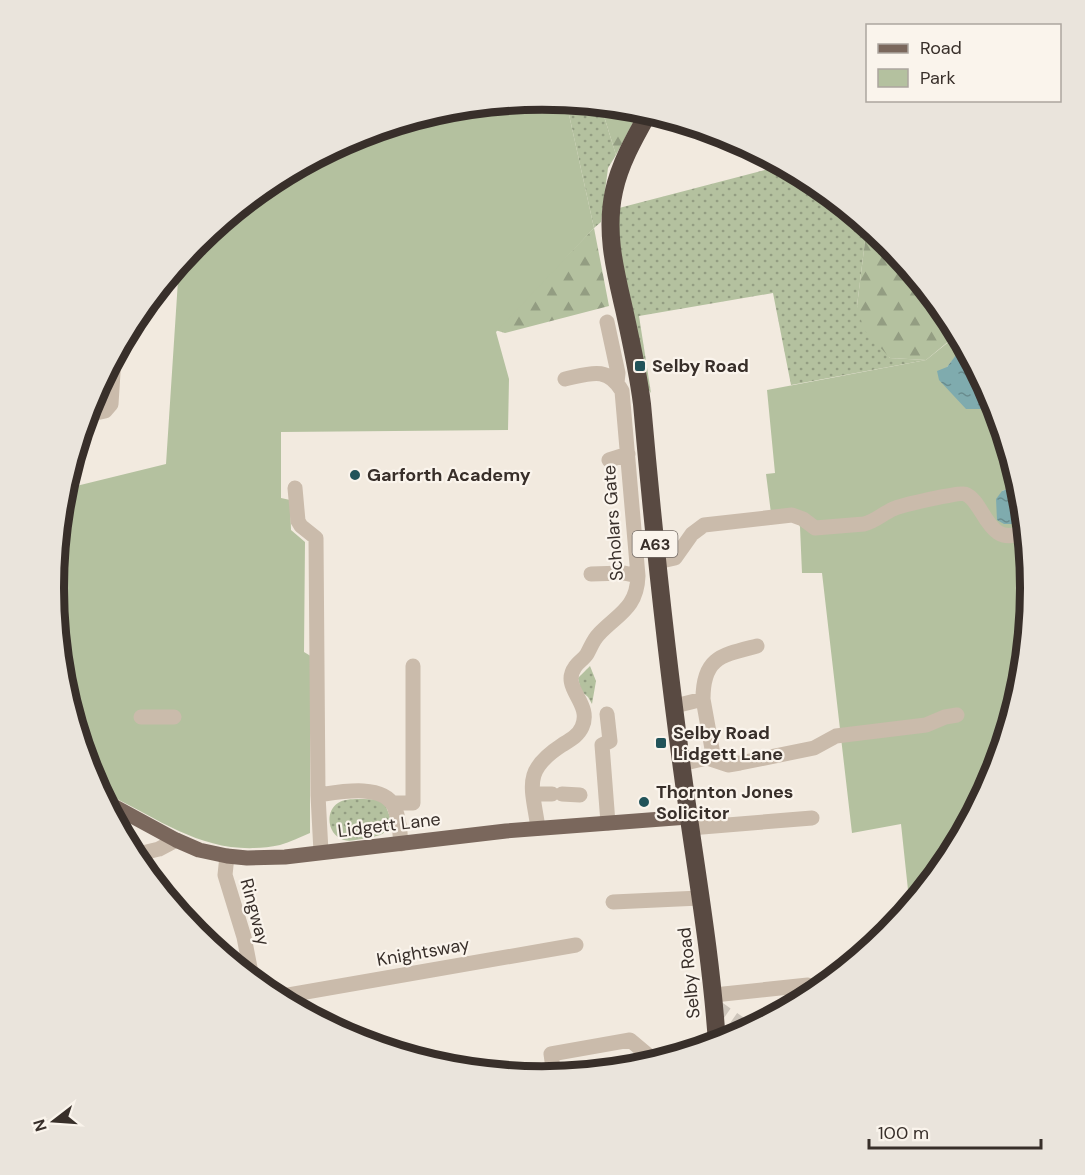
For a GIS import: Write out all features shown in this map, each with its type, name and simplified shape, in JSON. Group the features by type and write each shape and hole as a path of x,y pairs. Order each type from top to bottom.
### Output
{"highway":[{"name":"Selby Road","path":"645,121 617,178 611,205 610,237 638,375 681,764 714,995 716,1032"}],"main road":[{"name":"Lidgett Lane","path":"120,810 199,850 227,856 267,858 538,828 608,823 689,822"}],"street":[{"name":"Scholars Gate","path":"538,828 533,776 545,756 578,734 582,727 584,709 572,688 571,681 575,667 597,636 631,602 637,591 638,576 622,391 617,383 618,373 607,322"},
{"path":"565,379 602,373 617,383"},
{"path":"98,413 105,411 111,404 113,379"},
{"name":"Scholars Gate","path":"609,460 628,453"},
{"path":"295,488 300,526 316,538 318,795 321,852"},
{"path":"657,562 675,558 692,534 704,525 792,515 803,519 815,528 864,524 901,506 961,494 969,496 987,521 998,531 1011,536 1017,534"},
{"path":"591,574 624,573 638,576"},
{"path":"714,760 703,699 703,684 709,670 721,656 757,646"},
{"path":"393,803 413,803 413,666"},
{"path":"675,706 703,699"},
{"path":"607,714 610,741 602,745 608,823"},
{"path":"681,764 707,758 728,765 740,763 814,748 836,736 926,725 957,715"},
{"path":"141,717 174,717"},
{"path":"318,795 373,791 383,795 393,803 397,814 401,844"},
{"path":"533,794 580,795"},
{"path":"689,822 812,818"},
{"path":"145,852 159,849 176,840"},
{"name":"Ringway","path":"227,856 225,876 241,927 249,965"},
{"path":"613,902 700,898"},
{"name":"Knightsway","path":"292,994 576,945"},
{"path":"714,995 808,985"},
{"path":"553,1065 551,1054 630,1040 646,1054"}],"green space":[{"name":"Garforth Academy","path":"511,111 568,111 594,228 496,332 509,379 508,430 281,432 281,498 290,500 291,530 305,542 304,652 314,658 310,674 310,833 280,845 256,848 212,843 172,828 113,797 90,741 81,711 69,650 64,588 69,525 76,486 166,464 178,278 227,228 277,190 304,174 331,159 389,135 449,119 480,114"},
{"path":"568,111 604,114 616,155 608,168 601,222 594,228"},
{"path":"604,114 635,119 616,155"},
{"path":"771,168 808,190 866,236 857,306 890,358 926,360 791,385 773,293 639,316 651,393 648,389 618,246 619,208"},
{"path":"594,228 609,306 505,333 495,330"},
{"path":"866,236 902,272 951,340 926,360 890,358 864,330 857,306"},
{"path":"951,340 958,353 947,367 979,395 995,434 1010,488 1002,491 1012,524 1015,518 1016,525 1019,556 1019,619 1011,681 995,741 984,770 971,799 940,853 913,889 908,890 901,824 852,833 822,573 802,573 798,522 772,521 766,474 775,473 767,390 926,360"},
{"path":"590,666 596,681 592,704 581,691 578,678"},
{"path":"351,799 375,799 385,804 392,822 385,832 350,841 334,834 330,818 331,812 338,803"}],"water":[{"path":"958,352 981,398 981,409 966,409 939,380 937,371 947,367"},
{"path":"1010,488 1015,518 1012,524 1004,524 997,520 996,499 1002,491"}],"tunnel":[{"path":"714,1006 738,1023"}],"place":[{"name":"Selby Road","path":"640,366"},
{"name":"Garforth Academy","path":"355,475"},
{"name":"Selby Road Lidgett Lane","path":"661,743"},
{"name":"Thornton Jones Solicitor","path":"644,802"}]}
